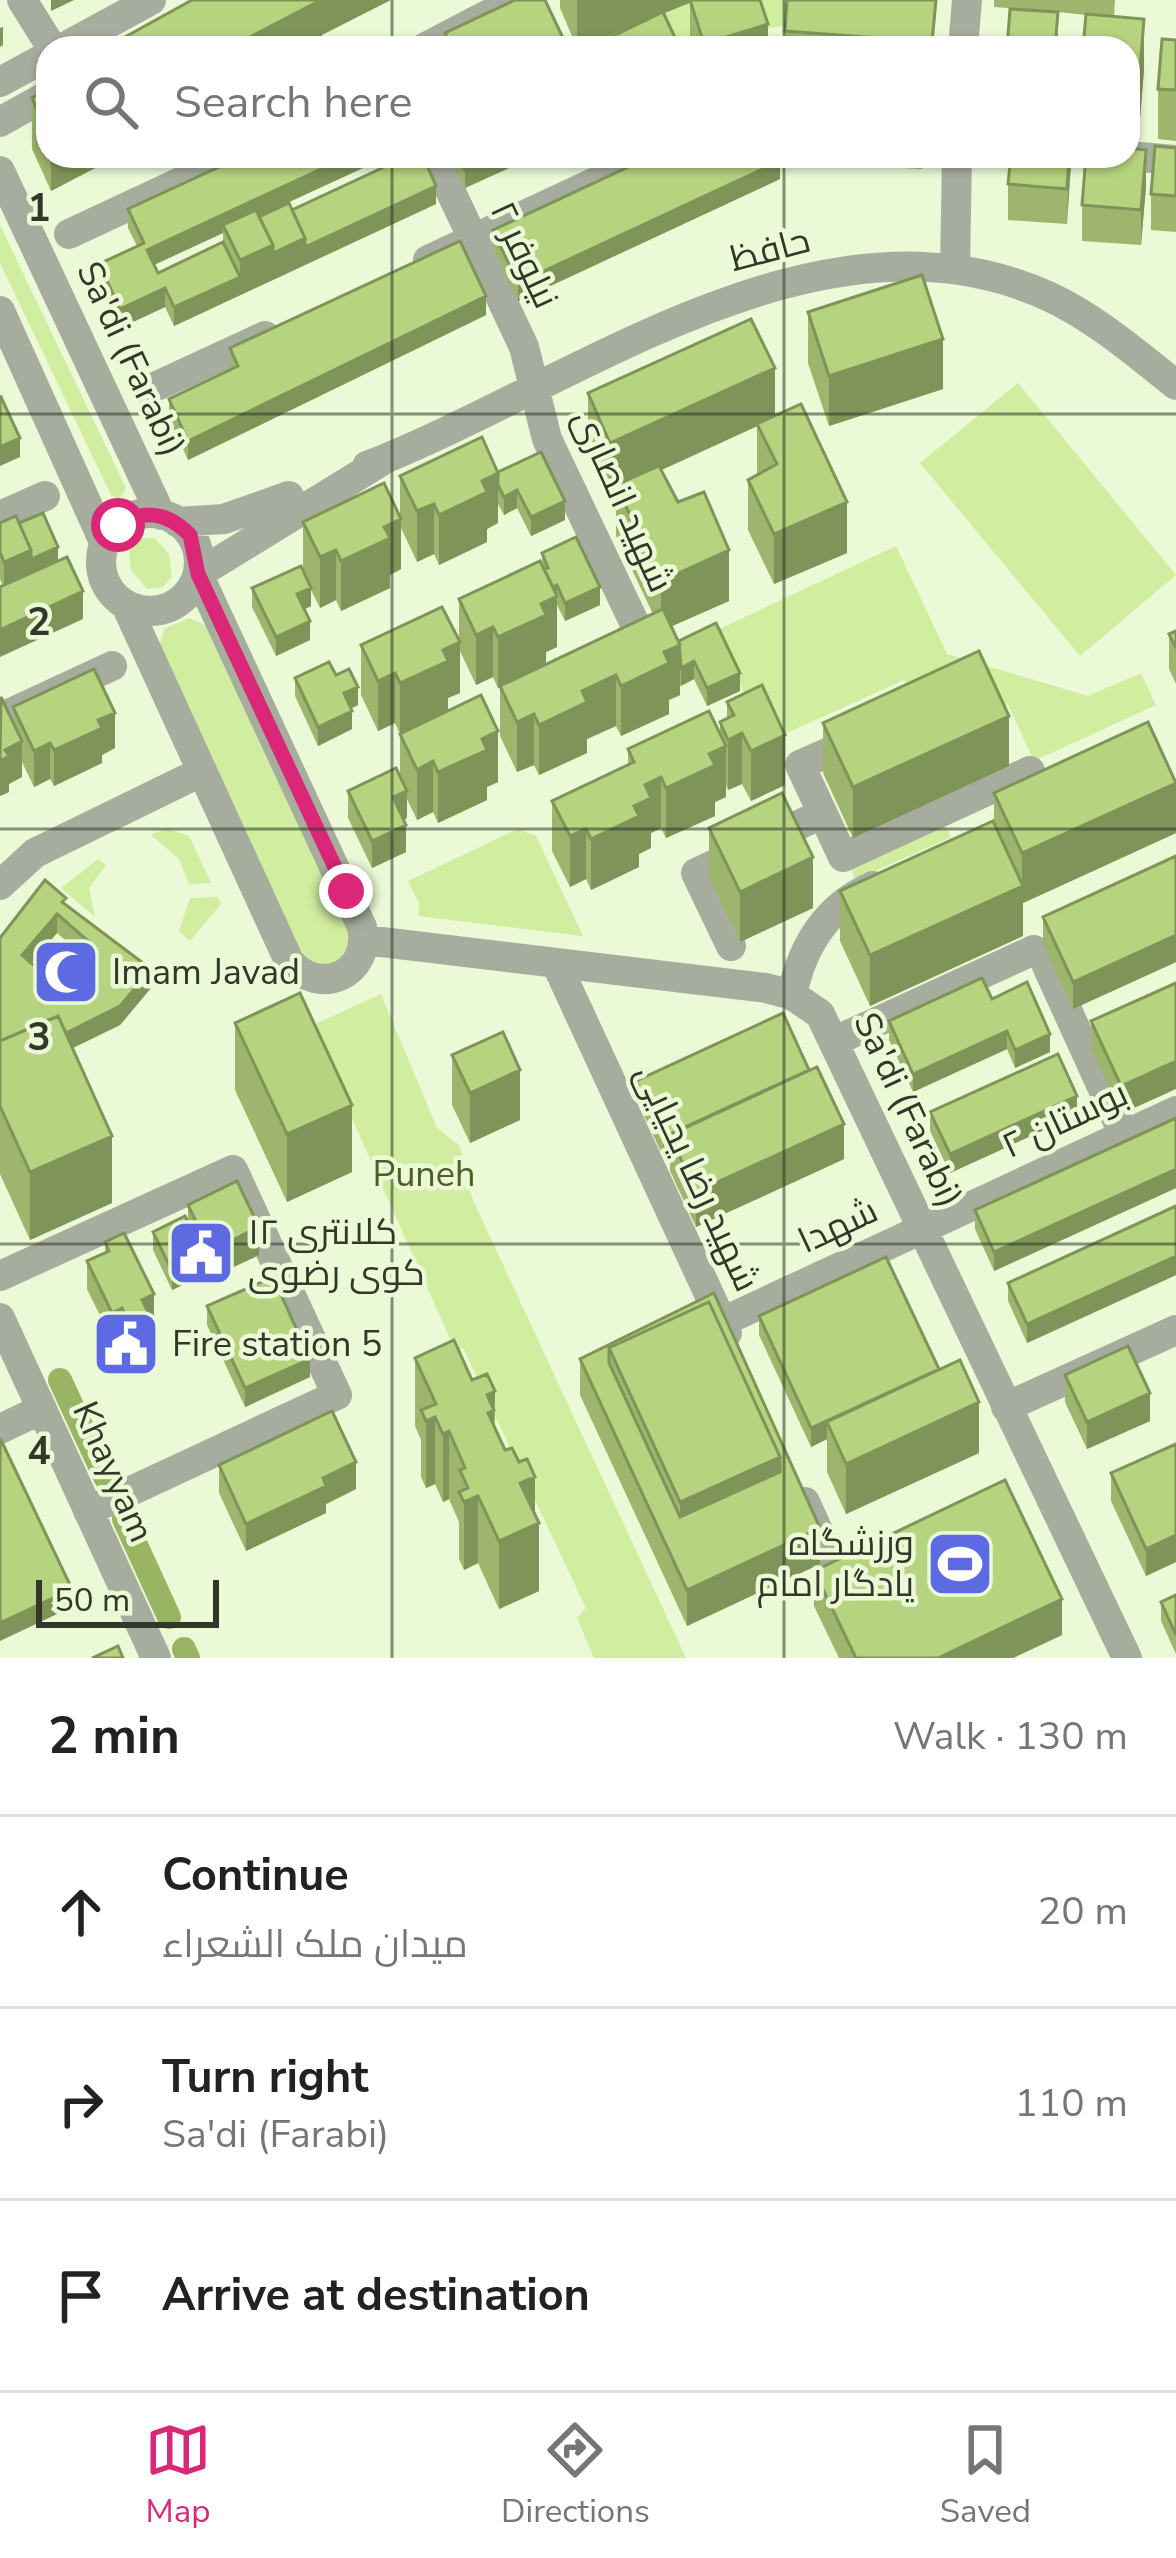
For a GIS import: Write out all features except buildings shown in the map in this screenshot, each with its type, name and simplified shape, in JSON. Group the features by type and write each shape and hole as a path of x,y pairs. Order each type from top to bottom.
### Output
{"street":[{"path":"22,0 41,36"},
{"path":"85,36 152,0"},
{"path":"447,36 516,0"},
{"path":"964,36 967,0"},
{"path":"0,82 36,60"},
{"path":"0,122 36,102"},
{"path":"1140,157 1176,160"},
{"path":"69,234 210,168"},
{"name":"نیلوفر ۲","path":"440,168 524,347 537,390"},
{"path":"408,269 625,168"},
{"path":"955,268 957,168"},
{"name":"Sa'di (Farabi)","path":"0,171 169,518"},
{"name":"حافظ","path":"385,459 719,304 785,282 899,264 955,268 1052,298 1176,386"},
{"path":"0,311 105,544 104,578 126,605 297,971 309,978 336,979 356,964 365,940 198,574 196,547 169,518"},
{"path":"148,390 299,320"},
{"name":"شهید انصاری","path":"537,390 547,439 643,641"},
{"path":"105,544 128,519 248,512 385,459"},
{"path":"126,605 164,610 186,596 198,574 255,533 385,459"},
{"path":"0,516 45,496"},
{"path":"0,718 112,666"},
{"path":"843,857 800,765 896,723"},
{"path":"843,899 827,864 1030,771"},
{"path":"0,885 35,853 201,772"},
{"path":"968,800 986,837"},
{"path":"730,946 696,873 822,814"},
{"path":"898,888 837,929 794,983 799,957 843,899 898,888"},
{"path":"365,940 556,963 794,983"},
{"path":"835,1041 1041,942 1087,1028 1118,1122"},
{"name":"شهید رضا یحیایی","path":"556,963 741,1364"},
{"name":"Sa'di (Farabi)","path":"794,983 835,1041 1126,1658"},
{"name":"بوستان ۲","path":"922,1230 1176,1111"},
{"path":"0,1276 233,1170 337,1394 88,1511"},
{"name":"شهدا","path":"722,1322 922,1230"},
{"name":"Khayyam","path":"0,1318 156,1658"},
{"path":"1006,1408 1176,1330"},
{"path":"0,1429 42,1409"},
{"path":"790,1470 830,1557"}],"green space":[{"path":"696,0 789,0 787,26 734,36 609,36"},
{"path":"0,225 126,488 119,500 111,495 0,263"},
{"path":"1018,383 1176,575 1080,656 920,463"},
{"path":"137,538 155,538 169,554 172,577 163,587 147,589 131,570 129,550"},
{"path":"896,546 947,654 1088,696 1141,673 1156,705 1034,761 1008,705 956,690 916,705 904,680 767,742 715,631"},
{"path":"189,618 206,625 350,931 346,957 322,968 300,954 159,647 164,629"},
{"path":"944,823 951,837 856,880 850,866"},
{"path":"167,828 189,836 211,883 189,884 179,859 151,835"},
{"path":"518,829 536,836 583,936 418,916 419,903 408,881"},
{"path":"98,859 106,865 89,888 95,917 61,888"},
{"path":"218,897 221,904 190,941 179,931 190,898"},
{"name":"Puneh","path":"381,994 437,1128 460,1146 472,1198 686,1658 594,1658 577,1618 586,1608 463,1348 455,1350 311,1026"}],"waterway":[{"path":"60,1380 105,1477"},
{"path":"124,1519 169,1617"},
{"path":"184,1649 188,1658"}],"place":[{"name":"Imam Javad","path":"66,972"},
{"name":"کلانتری ۱۲ کوی رضوی","path":"201,1253"},
{"name":"Fire station 5","path":"126,1344"},
{"name":"ورزشگاه یادگار امام","path":"960,1564"}],"route":[{"path":"118,525 139,515 161,515 190,535 199,560 198,574 346,891"}]}
